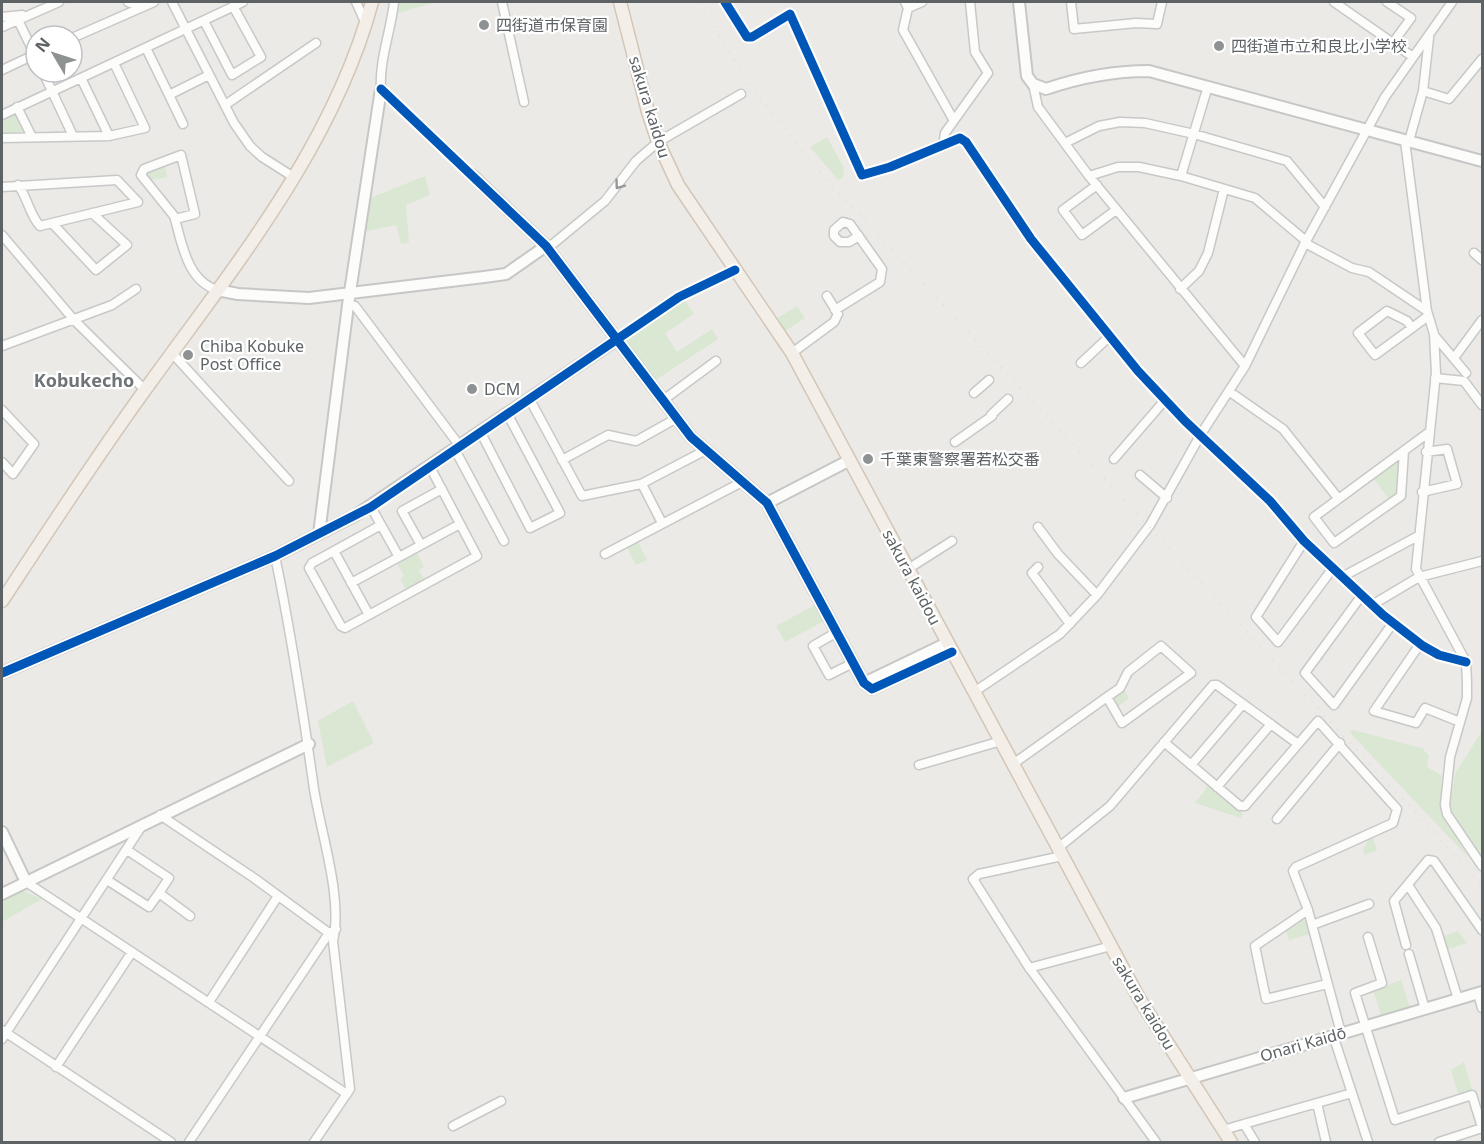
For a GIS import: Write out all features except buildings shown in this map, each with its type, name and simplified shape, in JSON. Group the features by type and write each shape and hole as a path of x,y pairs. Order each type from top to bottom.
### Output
{"main road":[{"path":"2,601 83,477 295,178 355,57 372,2"},
{"name":"sakura kaidou","path":"620,2 638,80 658,142 678,185 792,353 1140,1000 1231,1143"}],"street":[{"path":"2,27 17,18 59,2"},
{"path":"128,2 141,7"},
{"path":"84,33 154,2"},
{"path":"172,2 225,105 250,146 262,157 295,178"},
{"path":"84,77 243,2"},
{"path":"356,2 366,24"},
{"path":"319,534 348,305 381,89 380,73 392,26 394,2"},
{"path":"502,2 524,102"},
{"path":"725,2 747,37 752,38 790,14 862,175 960,138 966,142 1031,239 1165,400 1270,501 1304,541 1372,605 1420,644 1440,655 1466,662"},
{"path":"922,2 907,4 903,30 953,119"},
{"path":"943,146 945,133 953,119 985,81 988,73 975,52 970,2"},
{"path":"1019,2 1027,76 1033,84 1038,107 1116,210 1245,366"},
{"path":"1071,2 1074,29 1136,22 1157,24 1162,2"},
{"path":"1334,2 1413,57"},
{"path":"1387,2 1411,18 1392,44"},
{"path":"974,692 1051,640 1070,624 1097,595 1150,525 1201,434 1245,366 1305,242 1385,97 1452,2"},
{"path":"204,21 232,75 261,57 233,6"},
{"path":"2,17 17,18"},
{"path":"17,18 24,32"},
{"path":"1430,34 1423,91 1407,141 1428,313 1434,334 1435,378 1416,569 1466,662 1467,698 1450,757 1445,805 1447,814 1482,866"},
{"path":"225,105 316,43"},
{"path":"146,48 183,124"},
{"path":"1423,91 1449,99 1482,59"},
{"path":"2,70 24,61"},
{"path":"2,138 110,136 145,128 114,63"},
{"path":"1033,84 1046,89 1112,71 1149,71 1482,161"},
{"path":"169,95 209,75"},
{"path":"49,84 73,136"},
{"path":"2,115 68,84"},
{"path":"84,84 110,136"},
{"path":"1181,176 1208,86"},
{"path":"381,89 547,247 618,339 662,401 704,451 767,503 864,683 872,689 950,647"},
{"path":"175,219 195,214 181,154 144,169 141,175 175,219 185,252 198,279 217,290 238,294 309,298 334,296 351,291 506,274 547,247 605,201 636,161 658,142 741,94"},
{"path":"17,107 32,137"},
{"path":"1065,143 1099,126 1120,122 1145,123 1194,134 1287,161 1325,207"},
{"path":"1089,176 1118,167 1139,167 1181,176 1255,198 1305,242 1352,268 1369,272 1428,313"},
{"path":"2,187 18,185 117,180 138,202 40,226 33,219 24,192 18,185"},
{"path":"1097,185 1063,210 1082,235 1116,210"},
{"path":"1180,289 1199,271 1208,253 1224,189"},
{"path":"52,223 96,270 127,245 93,213"},
{"path":"2,235 74,320 145,390"},
{"path":"835,310 880,282 882,269 859,236"},
{"path":"1474,253 1482,260"},
{"path":"2,673 275,556 371,507 429,465 679,297 735,270"},
{"path":"2,346 112,305 136,289"},
{"path":"792,353 834,322 838,314 827,296"},
{"path":"348,305 355,306 457,447 504,541"},
{"path":"1412,328 1407,321 1388,311 1358,333 1375,355 1412,328 1428,313"},
{"path":"1454,358 1482,320"},
{"path":"1434,334 1466,373"},
{"path":"1081,363 1110,336"},
{"path":"171,353 289,481"},
{"path":"662,401 716,361"},
{"path":"1435,378 1464,381 1482,405"},
{"path":"974,393 989,380"},
{"path":"1230,392 1282,429 1338,498"},
{"path":"529,398 582,496 642,484 704,451"},
{"path":"955,442 1008,399"},
{"path":"1114,459 1165,400"},
{"path":"2,410 34,444 14,474 2,462"},
{"path":"480,431 530,528 560,513 507,413"},
{"path":"562,460 608,435 636,441 677,418"},
{"path":"1404,451 1401,496 1334,543 1314,517 1338,498 1404,451 1428,434"},
{"path":"1422,492 1457,484 1448,448 1426,452"},
{"path":"767,503 850,460"},
{"path":"381,525 312,563 309,568 341,626 345,628 477,556 429,465"},
{"path":"1140,475 1167,498"},
{"path":"605,554 742,482"},
{"path":"642,484 662,523"},
{"path":"421,545 402,511 441,489"},
{"path":"371,507 399,557"},
{"path":"351,583 460,524"},
{"path":"1038,527 1058,554 1097,595"},
{"path":"1342,577 1418,536"},
{"path":"908,569 952,541"},
{"path":"1304,541 1256,617 1278,642 1333,568"},
{"path":"334,550 369,615"},
{"path":"189,1143 333,931 338,917 291,632 275,556"},
{"path":"1372,605 1419,577 1481,564"},
{"path":"1038,567 1032,573 1070,624"},
{"path":"1362,595 1305,674 1334,705 1393,623"},
{"path":"837,632 813,646 829,675 853,663"},
{"path":"1420,644 1374,711 1416,723 1425,708 1460,722"},
{"path":"1013,764 1107,697 1120,688 1128,672 1161,646 1191,673 1122,723 1107,697"},
{"path":"1156,1143 1029,968 973,879 979,874 1060,852 1110,806 1213,686 1217,685 1298,744"},
{"path":"1191,765 1243,704"},
{"path":"1164,742 1240,806 1245,806 1318,721 1383,790 1397,809 1393,823 1296,867 1293,874 1308,910 1352,1093 1368,1143"},
{"path":"1217,787 1271,724"},
{"path":"919,765 1001,741"},
{"path":"1277,819 1340,743"},
{"path":"2,894 309,744"},
{"path":"160,815 333,931"},
{"path":"143,824 3,1034 171,1143"},
{"path":"2,832 26,882 347,1094"},
{"path":"107,880 150,907 169,878 127,850"},
{"path":"1425,1009 1394,901 1428,860 1434,861 1482,930"},
{"path":"1408,885 1437,928 1458,999"},
{"path":"159,893 190,916"},
{"path":"208,1002 278,896"},
{"path":"1312,925 1365,904"},
{"path":"1308,910 1255,946 1266,999 1327,984"},
{"path":"315,1143 350,1089 333,931"},
{"path":"1371,941 1382,983 1355,993 1395,1120 1472,1095 1482,1123 1439,1143"},
{"path":"1029,968 1111,946"},
{"path":"56,1067 132,952"},
{"path":"1480,993 1482,1008"},
{"name":"Onari Kaidō","path":"1124,1098 1480,993"},
{"path":"1223,1130 1352,1093"},
{"path":"453,1126 501,1101"},
{"path":"1317,1103 1326,1143"},
{"path":"1244,1124 1256,1143"}],"green space":[{"path":"398,2 437,2 398,13"},
{"path":"16,110 29,135 4,136 2,117"},
{"path":"827,137 844,168 843,177 838,180 810,147"},
{"path":"165,166 167,177 148,181 145,178 146,172"},
{"path":"425,176 430,195 406,205 409,242 401,244 396,225 366,231 370,198"},
{"path":"683,298 694,314 665,333 677,352 712,329 718,339 654,381 623,338"},
{"path":"797,306 805,318 782,333 774,320"},
{"path":"1398,461 1402,466 1399,493 1391,502 1374,479"},
{"path":"637,540 647,560 636,565 626,546"},
{"path":"417,553 424,567 419,570 425,581 407,592 400,579 404,576 397,564"},
{"path":"815,605 824,621 785,642 776,626"},
{"path":"1123,688 1129,698 1116,708 1112,696"},
{"path":"353,701 374,743 327,767 318,721"},
{"path":"1353,730 1422,748 1429,756 1427,767 1442,776 1440,809 1468,857 1353,736 1350,732"},
{"path":"1482,731 1482,861 1449,813 1455,774"},
{"path":"1208,786 1243,814 1241,818 1195,803"},
{"path":"1373,838 1377,850 1365,855 1363,850 1368,840"},
{"path":"19,889 42,899 2,922 2,898"},
{"path":"1303,920 1307,923 1310,934 1289,940 1286,932"},
{"path":"1458,931 1467,943 1445,950 1441,937"},
{"path":"1401,980 1410,1007 1381,1015 1373,990"},
{"path":"1464,1062 1473,1093 1459,1097 1451,1070"}],"railway":[{"path":"699,2 748,82 814,166 1482,885"}],"cycle path":[{"path":"725,2 747,37 752,37 790,14 862,175 890,167 960,138 966,142 1031,239 1138,371 1185,421 1270,501 1304,541 1383,615 1423,646 1439,655 1466,662"},
{"path":"381,89 546,246 691,437 767,503 864,683 872,689 952,652"},
{"path":"2,673 275,556 371,507 679,297 735,270"}],"place":[{"name":"四街道市保育園","path":"484,25"},
{"name":"四街道市立和良比小学校","path":"1219,46"},
{"name":"Chiba Kobuke Post Office","path":"188,355"},
{"name":"DCM","path":"472,389"},
{"name":"千葉東警察署若松交番","path":"868,459"}],"district":[{"name":"Kobukecho","path":"84,380"}]}
